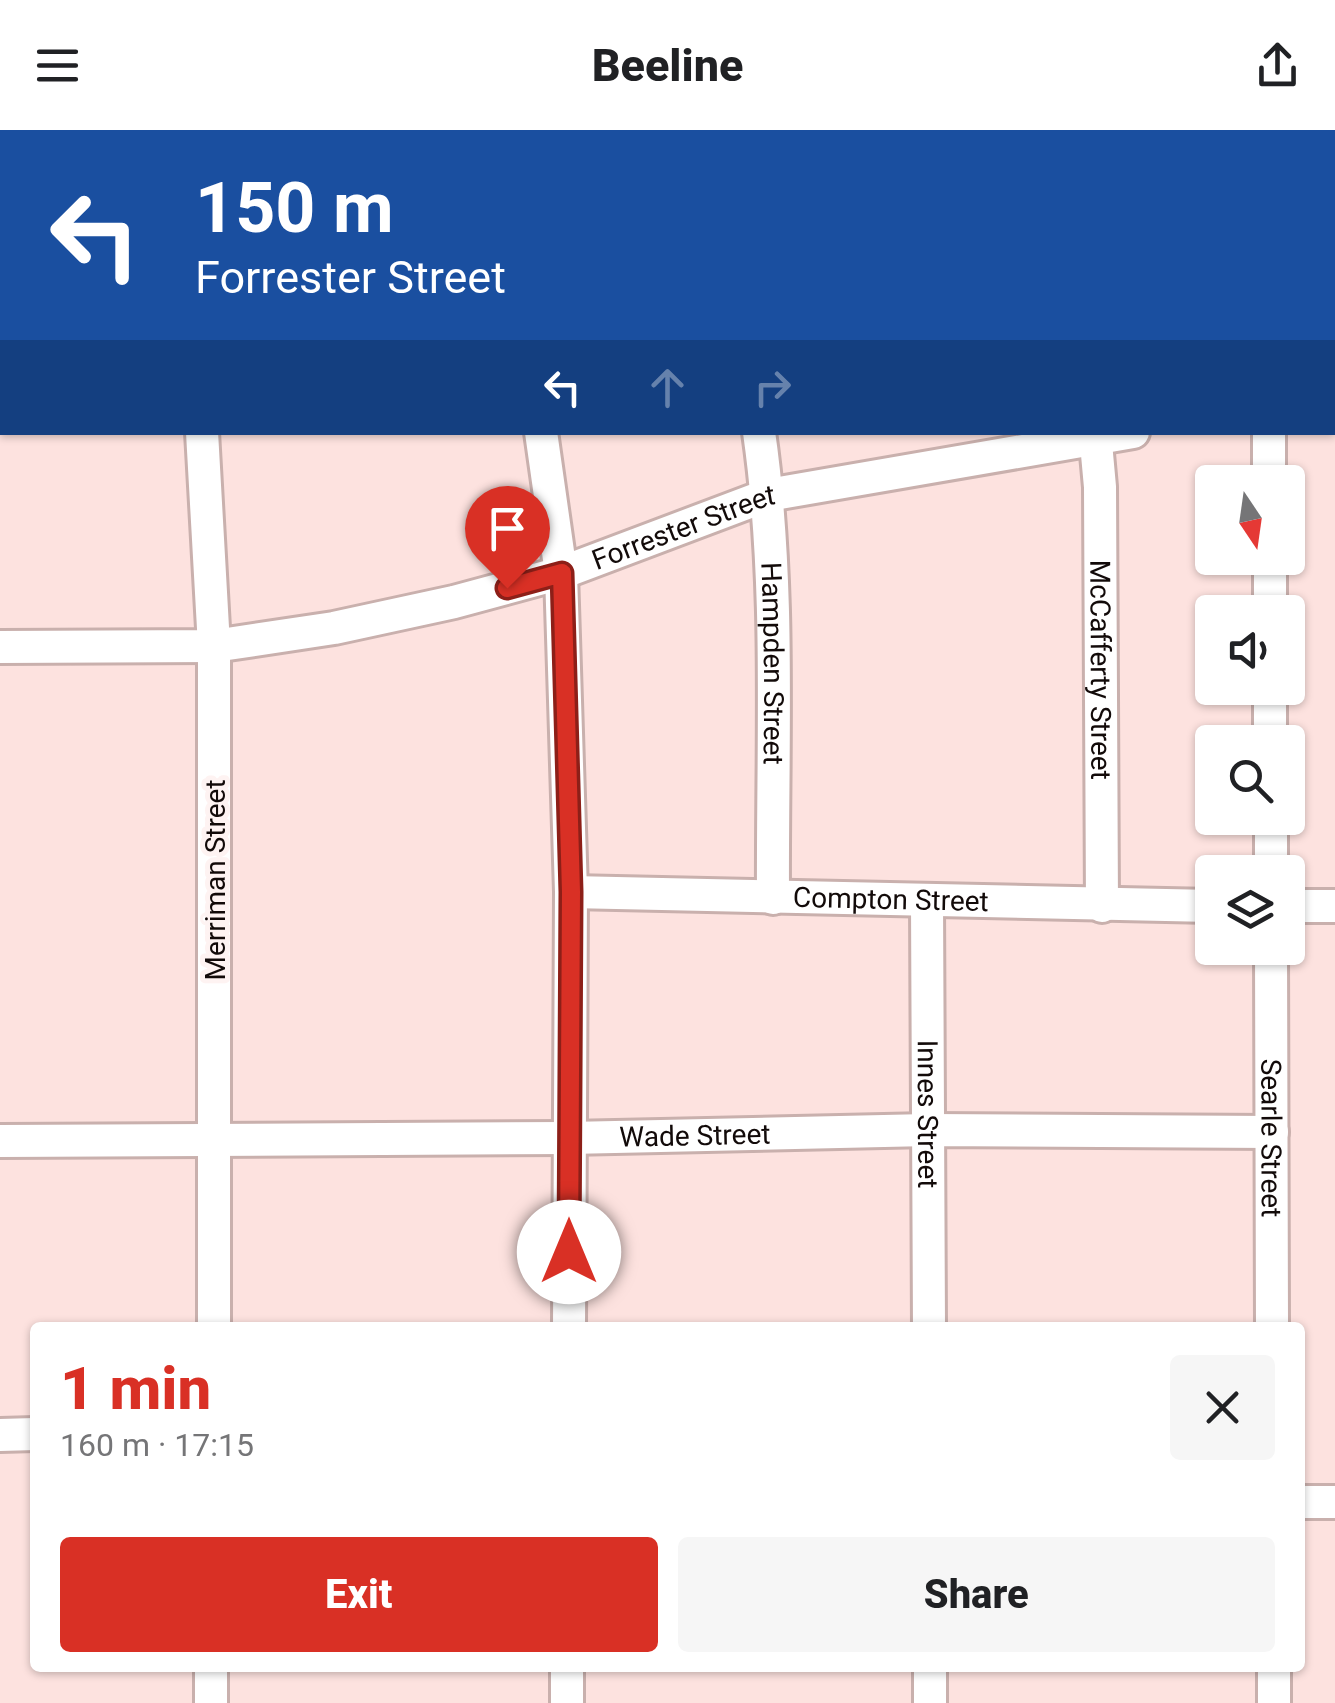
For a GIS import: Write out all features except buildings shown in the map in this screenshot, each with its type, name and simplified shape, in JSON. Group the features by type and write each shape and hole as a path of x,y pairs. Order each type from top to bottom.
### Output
{"street":[{"name":"Merriman Street","path":"202,435 214,646 214,1322"},
{"path":"541,435 562,573 571,892 569,1322"},
{"name":"Hampden Street","path":"759,435 768,495 773,898"},
{"path":"1269,435 1269,465"},
{"name":"Forrester Street","path":"0,647 214,646 334,628 562,573 768,495 1096,437"},
{"name":"McCafferty Street","path":"1096,437 1100,487 1102,906"},
{"name":"Compton Street","path":"571,892 1195,906"},
{"name":"Innes Street","path":"927,902 929,1322"},
{"path":"1305,906 1335,906"},
{"name":"Searle Street","path":"1271,965 1272,1322"},
{"name":"Wade Street","path":"0,1141 570,1138 928,1130 1272,1132"},
{"path":"0,1434 30,1434"},
{"path":"1305,1502 1335,1502"},
{"path":"211,1672 211,1703"},
{"path":"567,1672 567,1703"},
{"path":"930,1672 930,1703"},
{"path":"1274,1672 1274,1703"}],"route":[{"path":"507,588 562,573 571,892 569,1252"}]}
